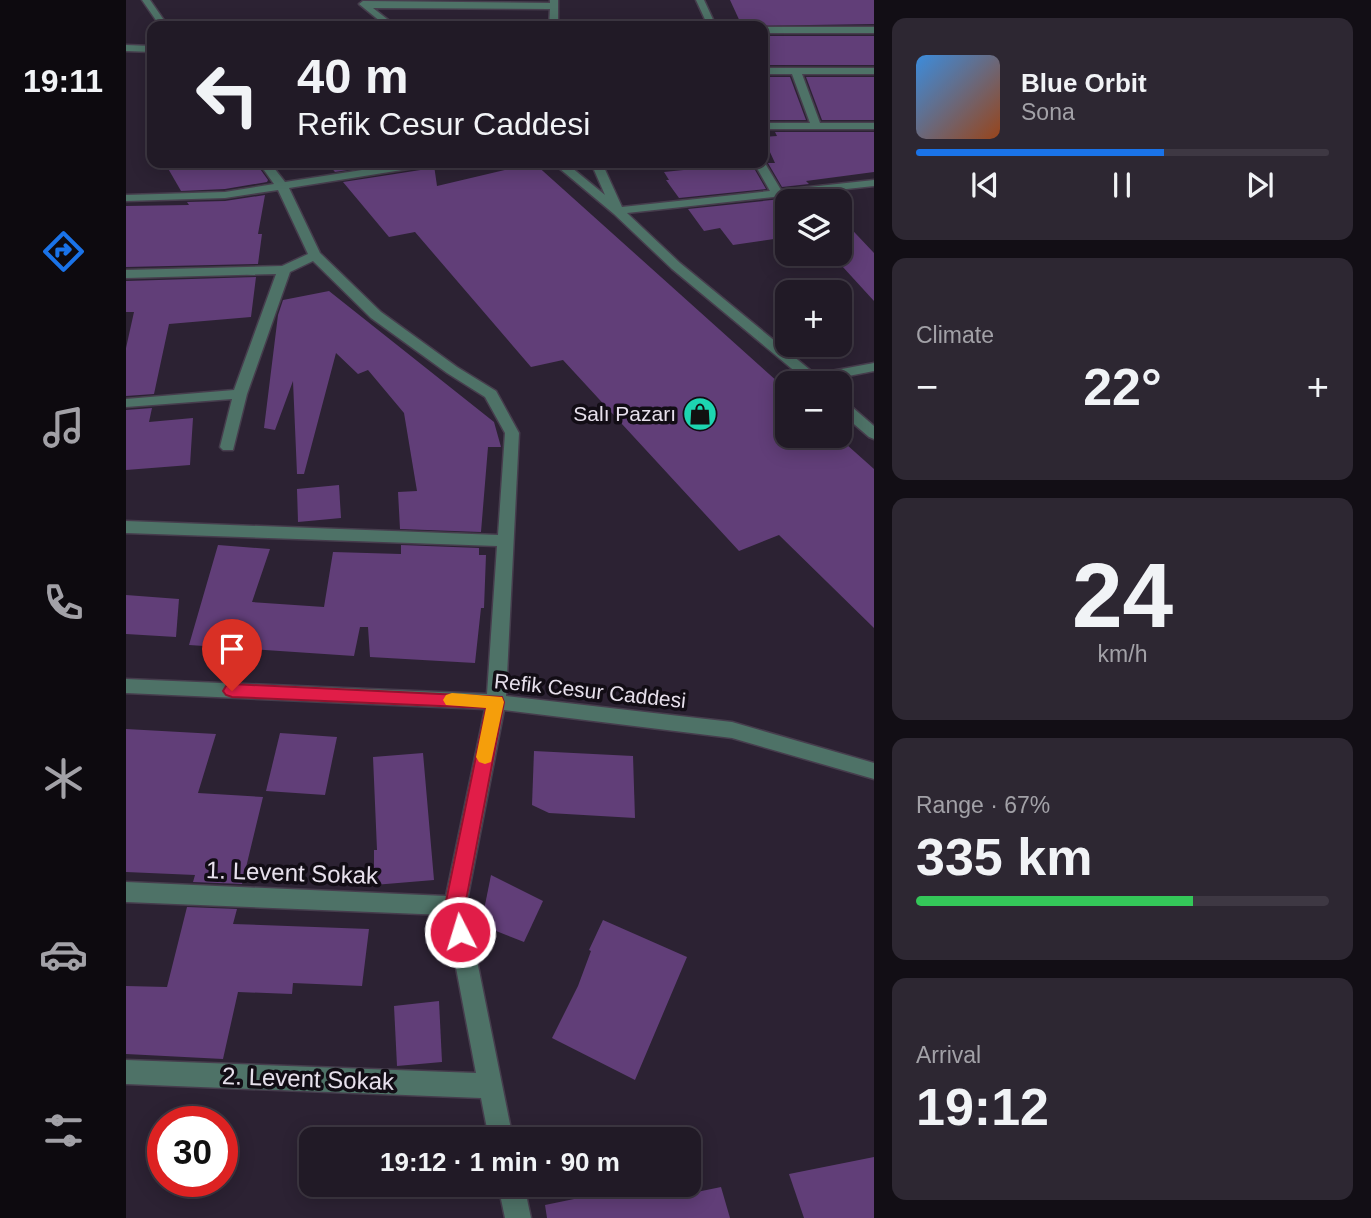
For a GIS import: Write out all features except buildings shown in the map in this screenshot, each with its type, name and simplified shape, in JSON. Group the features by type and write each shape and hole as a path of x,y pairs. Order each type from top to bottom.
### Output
{"street":[{"path":"146,0 161,21"},
{"path":"700,0 710,21"},
{"path":"360,2 554,3 554,21"},
{"path":"360,2 385,21"},
{"path":"768,30 874,30"},
{"path":"126,48 147,49"},
{"path":"768,71 874,71"},
{"path":"796,71 816,126"},
{"path":"768,126 874,126"},
{"path":"268,168 282,186 315,255 376,315 452,370 491,394 512,433 496,702 455,906 498,1127"},
{"path":"126,198 225,195 395,168"},
{"path":"565,168 618,211 676,266 802,371"},
{"path":"599,168 618,211"},
{"path":"763,168 775,189"},
{"path":"824,189 872,185"},
{"path":"618,211 775,193"},
{"path":"126,274 285,270 315,255"},
{"path":"228,447 240,394 285,270"},
{"path":"852,372 874,367"},
{"path":"126,403 240,394"},
{"path":"852,415 874,434"},
{"path":"126,527 504,541"},
{"name":"Refik Cesur Caddesi","path":"126,686 496,702 732,730 874,771"},
{"name":"1. Levent Sokak","path":"126,892 455,906"},
{"name":"2. Levent Sokak","path":"126,1072 489,1086"},
{"path":"514,1197 518,1218"}],"slow traffic":[{"path":"452,700 496,702 485,757"}],"place":[{"name":"Salı Pazarı","path":"700,414"}],"route":[{"path":"232,691 496,702 455,906 460,932"}]}
